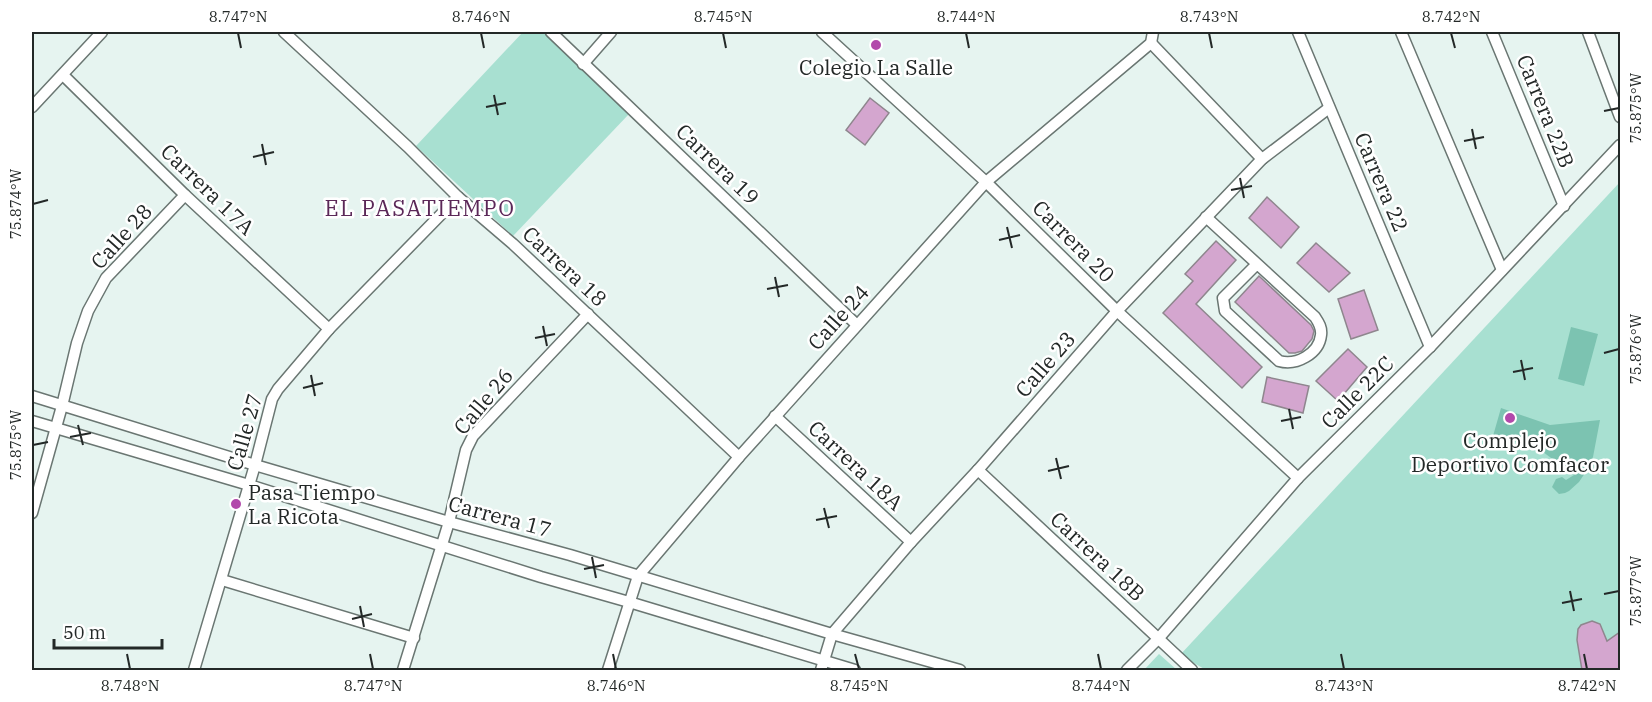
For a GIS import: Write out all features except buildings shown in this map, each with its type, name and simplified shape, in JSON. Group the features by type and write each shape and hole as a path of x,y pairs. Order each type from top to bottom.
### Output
{"street":[{"path":"32,107 102,32"},
{"name":"Carrera 18","path":"284,32 408,147 458,197 513,244 739,457"},
{"name":"Carrera 19","path":"551,32 857,325"},
{"path":"583,64 611,32"},
{"name":"Carrera 20","path":"822,32 986,182 1117,311 1298,478"},
{"path":"1153,32 1151,43 1262,159"},
{"name":"Carrera 22","path":"1298,32 1430,346"},
{"path":"1401,32 1502,270"},
{"name":"Carrera 22B","path":"1492,32 1564,206"},
{"path":"1588,32 1620,117"},
{"name":"Calle 24","path":"608,670 638,576 739,457 986,182 1151,43"},
{"name":"Carrera 17A","path":"63,75 185,195 328,329"},
{"name":"Calle 23","path":"822,666 832,634 1117,311 1262,159 1329,108"},
{"name":"Calle 22C","path":"1127,670 1158,639 1298,478 1430,346 1620,145"},
{"name":"Calle 28","path":"32,513 77,343 88,311 106,278 185,195"},
{"name":"Calle 27","path":"194,670 222,580 272,399 328,329 458,197"},
{"path":"1206,217 1315,317 1321,327 1322,337 1313,352 1298,361 1288,363 1279,361 1225,311 1223,298 1257,264"},
{"name":"Calle 26","path":"403,670 449,522 466,450 473,436 588,314"},
{"name":"Carrera 17","path":"32,396 255,465 960,670"},
{"name":"Carrera 18A","path":"775,417 911,542"},
{"name":"Carrera 17","path":"32,421 629,602 822,666 855,670"},
{"name":"Carrera 18B","path":"978,470 1192,670"},
{"path":"222,580 414,638"}],"shaded area":[{"path":"523,32 543,32 629,114 513,236 416,146"},
{"name":"Complejo Deportivo Comfacor","path":"1620,182 1620,670 1206,670 1180,655"},
{"path":"1571,327 1598,334 1584,386 1558,379"},
{"path":"1501,408 1550,425 1600,420 1593,457 1579,482 1569,491 1559,494 1552,487 1556,479 1562,477 1566,480 1574,475 1539,449 1493,436"},
{"path":"1159,654 1177,670 1144,670"}],"place":[{"name":"Colegio La Salle","path":"876,45"},
{"name":"Complejo Deportivo Comfacor","path":"1510,418"},
{"name":"Pasa Tiempo La Ricota","path":"236,504"}],"district":[{"name":"EL PASATIEMPO","path":"420,207"}]}
